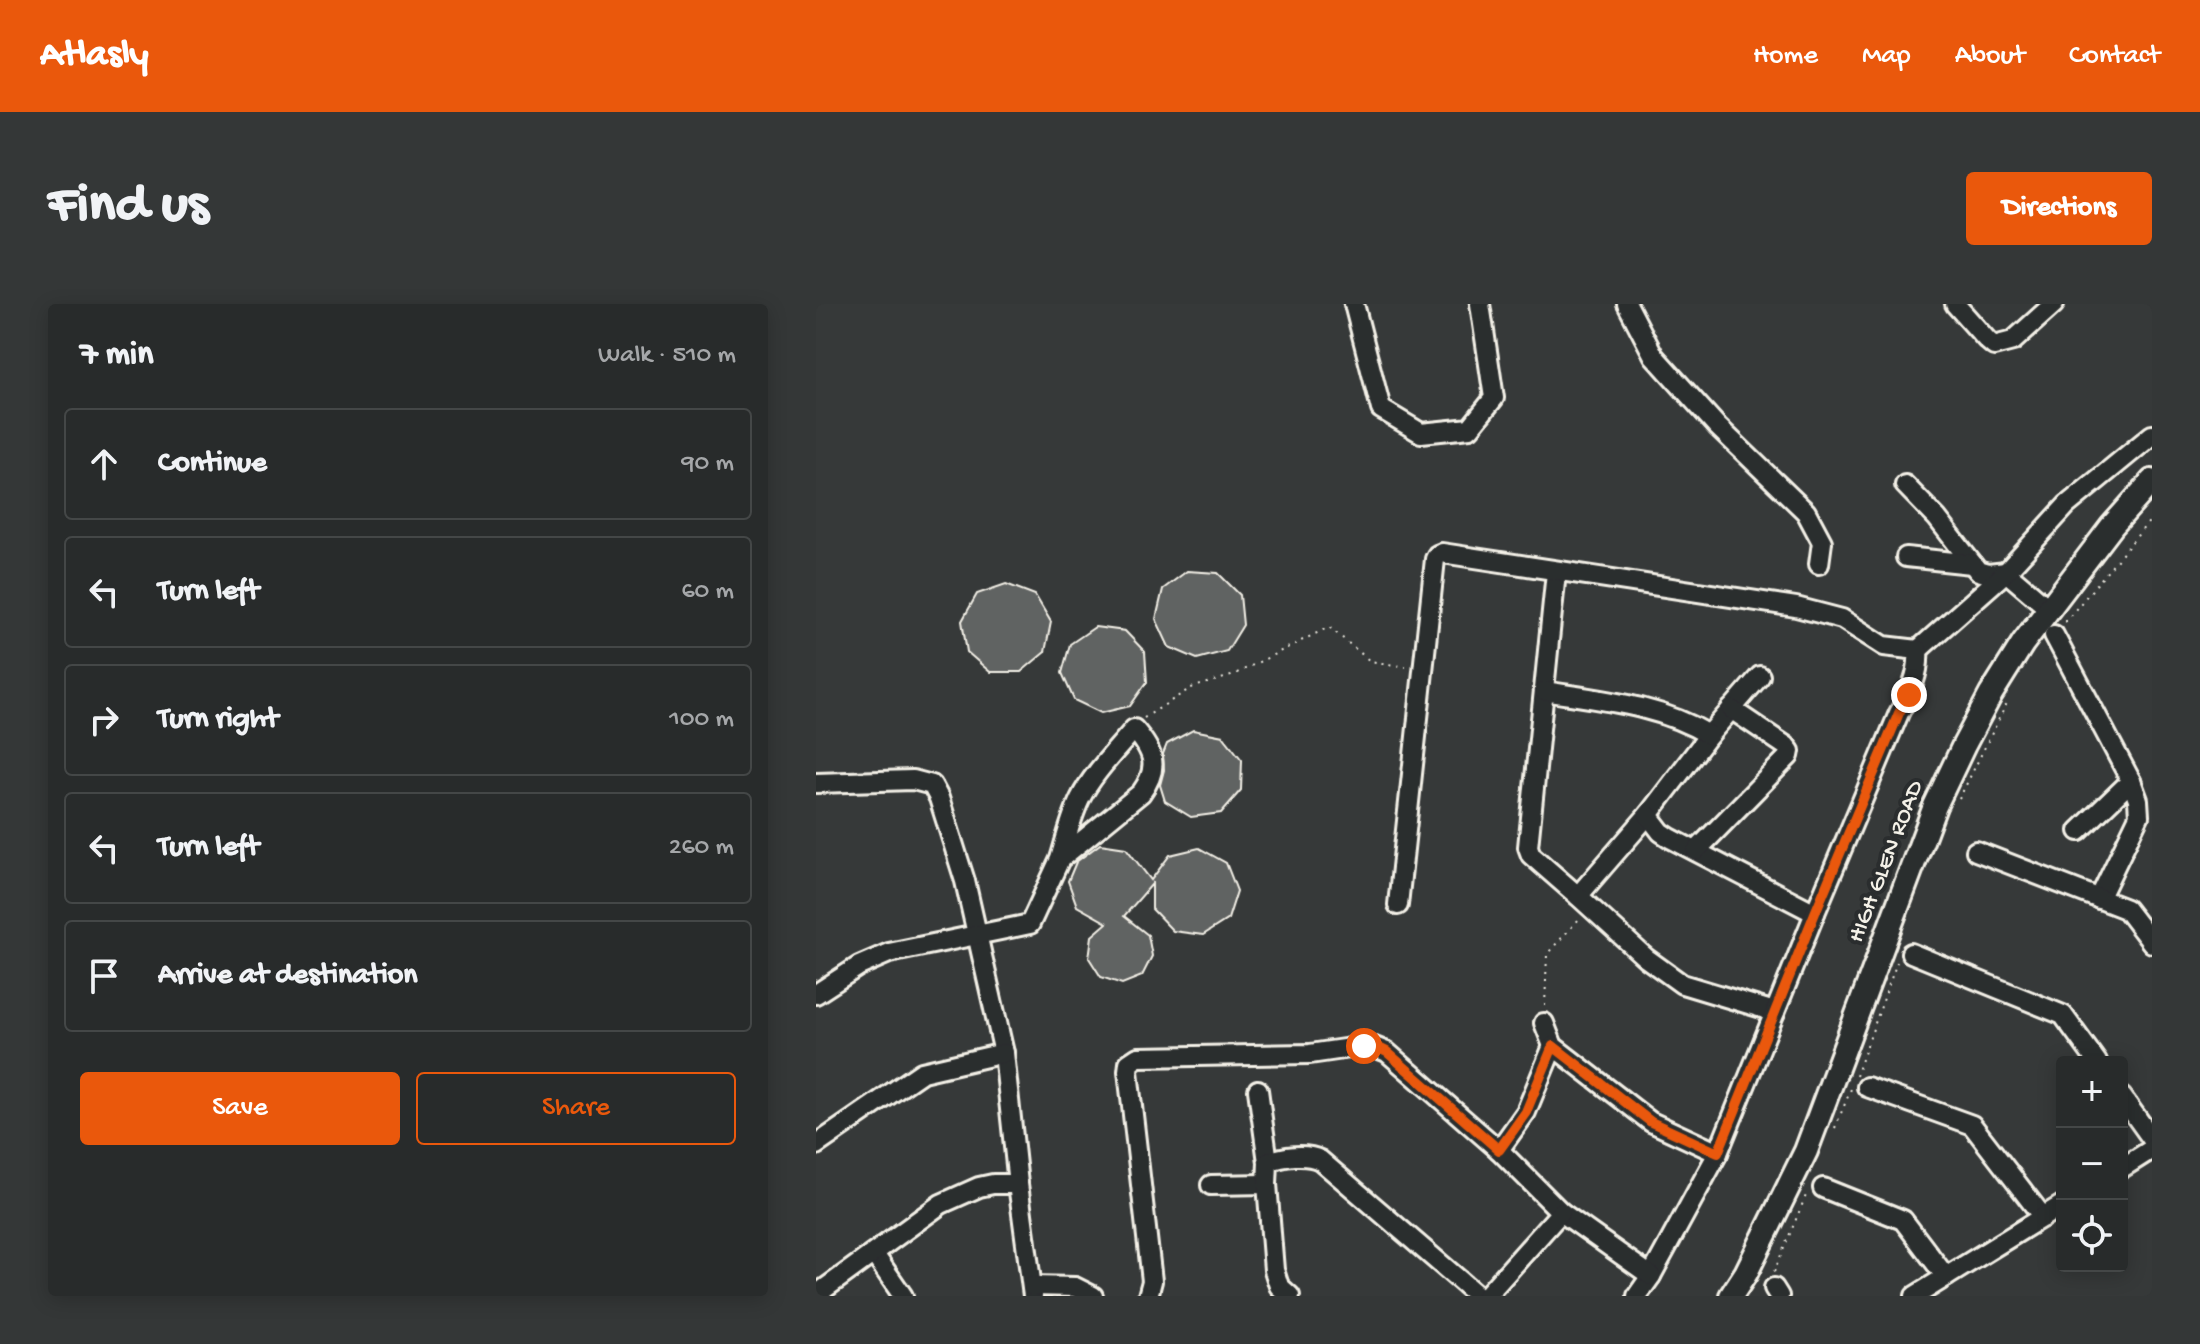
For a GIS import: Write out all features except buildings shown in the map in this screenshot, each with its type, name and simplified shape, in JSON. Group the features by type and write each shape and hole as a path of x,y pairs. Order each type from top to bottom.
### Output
{"main road":[{"name":"HIGH GLEN ROAD","path":"1731,1296 1746,1273 1806,1151 1935,806 1991,694 2048,608 2112,526 2152,481"}],"street":[{"path":"1354,304 1381,409 1421,433 1470,428 1494,398 1480,304"},
{"path":"1627,304 1654,356 1717,426 1806,512 1822,542 1819,564"},
{"path":"1955,304 1994,346 2013,341 2054,304"},
{"path":"1398,905 1437,555 1442,553 1796,607 1842,619 1884,646 1918,650 2006,572 2067,505 2152,435"},
{"path":"1905,485 1937,518 1978,571 1988,574 2006,572 2048,608"},
{"path":"1906,557 1972,564"},
{"path":"1556,572 1528,849 1646,958 1682,984 1775,1012"},
{"path":"2054,635 2138,800 2139,816 2099,899"},
{"path":"1637,1296 1718,1153 1815,913 1909,695 1919,665 1918,650"},
{"path":"1584,901 1709,735 1760,676"},
{"path":"1544,691 1646,708 1691,724 1709,735"},
{"path":"1696,851 1789,756 1786,746 1731,709"},
{"path":"816,994 859,966 889,953 1030,924 1060,859 1082,797 1096,774 1134,729 1150,749 1153,762 1150,781 1135,798 1060,859"},
{"path":"816,783 913,780 932,785 965,881 1004,1053 1032,1291 1075,1287 1093,1296"},
{"path":"2079,831 2131,781"},
{"path":"1648,815 1661,832 1815,913"},
{"path":"1976,851 2126,909 2152,943"},
{"path":"1906,952 2063,1015 2093,1056"},
{"path":"1544,1023 1553,1046 1651,1122 1718,1153"},
{"path":"1148,1296 1152,1281 1129,1063 1135,1058 1310,1054 1372,1046 1387,1052 1499,1150 1561,1212 1651,1276"},
{"path":"1499,1150 1526,1112 1553,1046"},
{"path":"816,1145 922,1072 1004,1053"},
{"path":"1867,1087 1972,1125 2043,1217"},
{"path":"1258,1090 1268,1162 1267,1184 1276,1279 1290,1296"},
{"path":"2128,1109 2150,1153 2128,1165"},
{"path":"1268,1162 1308,1156 1320,1160 1478,1296"},
{"path":"816,1295 941,1204 979,1187 1018,1184"},
{"path":"1211,1185 1267,1184"},
{"path":"1817,1186 1903,1220 1946,1277"},
{"path":"1915,1296 2056,1209"},
{"path":"1486,1296 1561,1212"},
{"path":"874,1254 903,1296"}],"path":[{"path":"2054,635 2152,518"},
{"path":"1134,729 1145,717 1191,688 1231,676 1329,627 1370,661 1423,670"},
{"path":"1955,807 2009,699"},
{"path":"1544,1023 1547,954 1584,901"},
{"path":"1836,1125 1906,952"},
{"path":"1777,1292 1774,1271 1817,1186"}],"route":[{"path":"1364,1046 1387,1052 1499,1150 1526,1112 1553,1046 1651,1122 1718,1153 1815,913 1909,695"}]}
